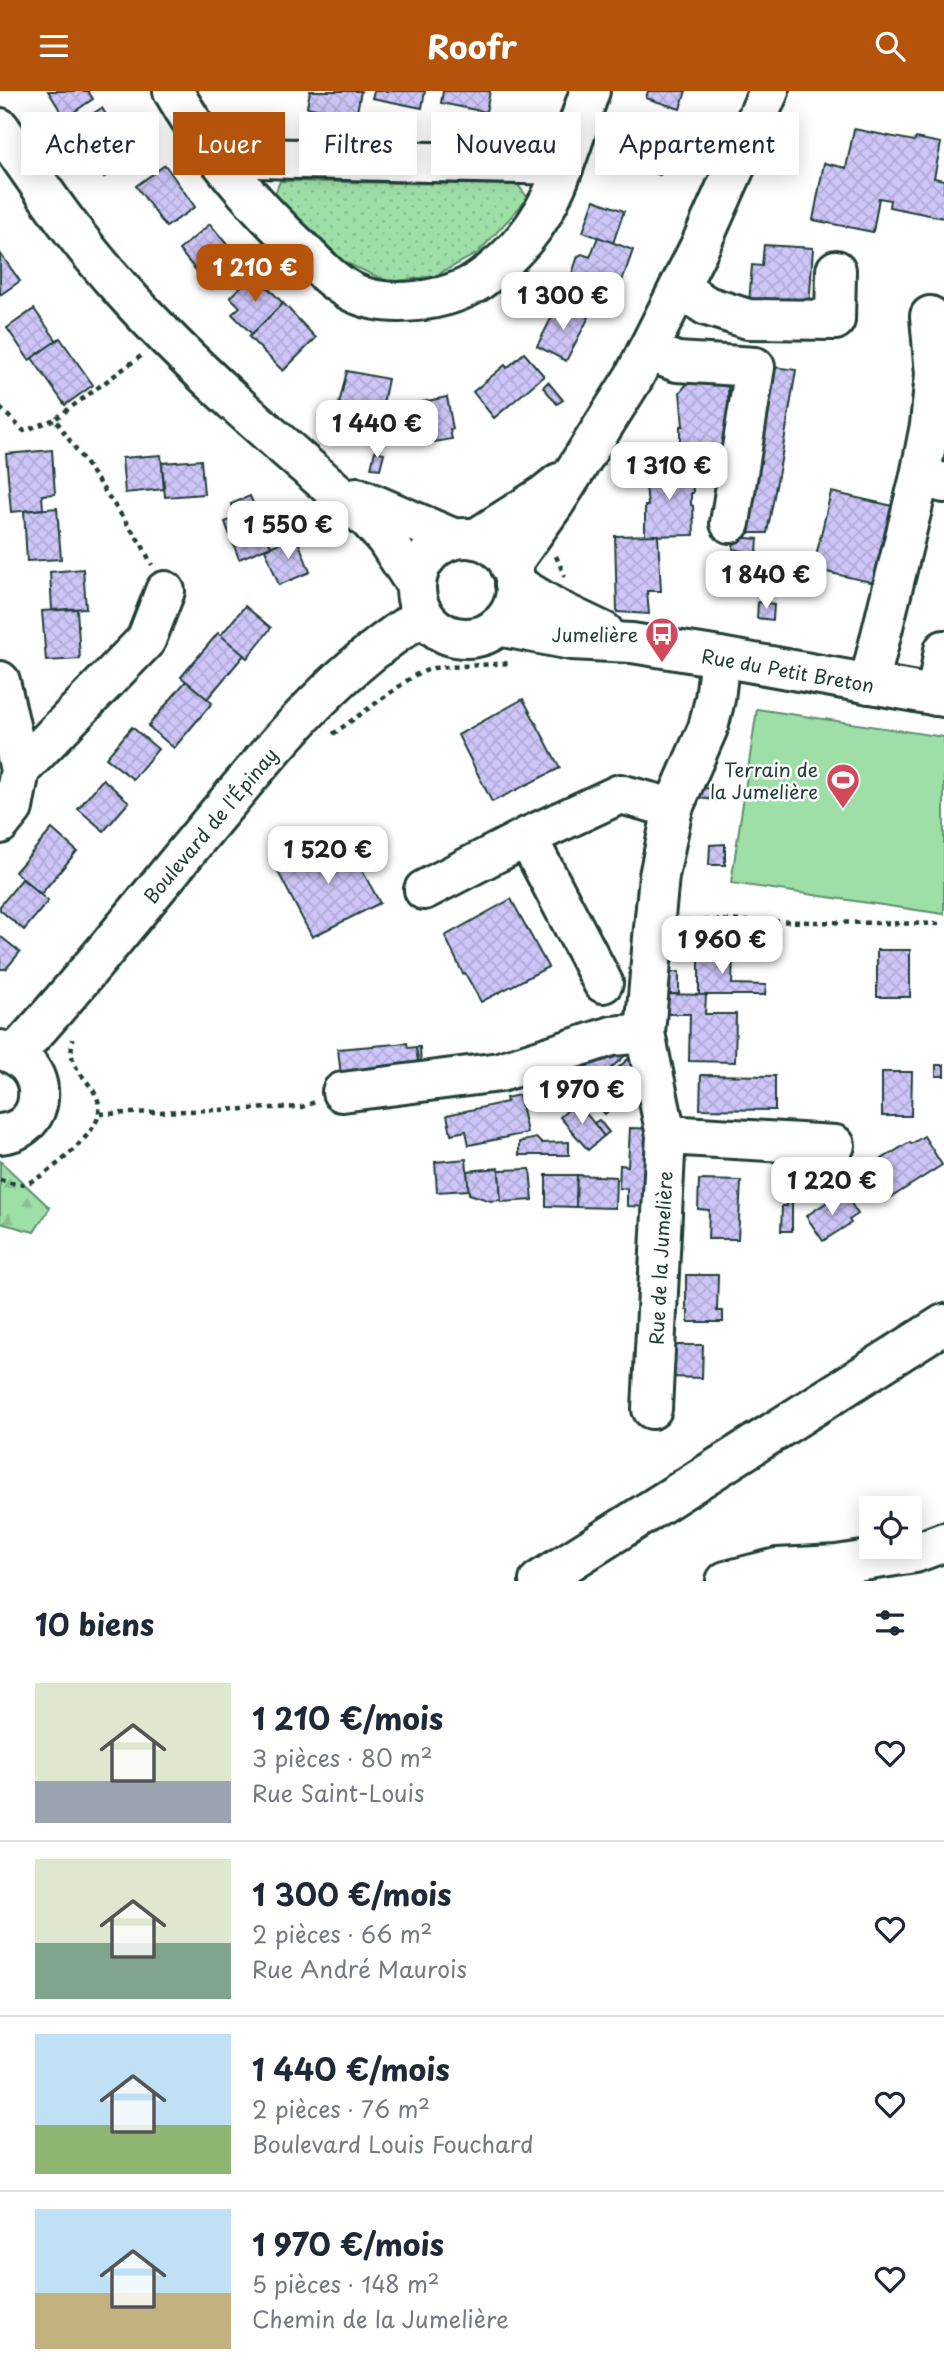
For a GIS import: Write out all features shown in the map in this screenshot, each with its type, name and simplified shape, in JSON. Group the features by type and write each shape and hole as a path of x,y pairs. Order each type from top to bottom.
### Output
{"street":[{"path":"173,91 185,112"},
{"path":"581,117 590,91"},
{"path":"0,128 71,227 119,288 208,378 369,520 386,539 439,631 459,638 480,636 498,626 512,607 513,575 574,471 606,424 647,351 700,246 769,91"},
{"path":"285,159 431,162"},
{"path":"232,175 247,195 335,282 353,293 394,302 421,300 453,292 478,281 527,236 559,175"},
{"path":"679,288 707,306 748,319 835,320 836,270"},
{"path":"869,684 932,479 930,425 935,374 930,316"},
{"path":"647,351 677,362 755,367 730,523"},
{"path":"420,600 418,572 432,550 443,543 465,539 544,495 574,471"},
{"path":"327,484 465,539 496,548 513,575"},
{"name":"Rue du Petit Breton","path":"513,575 558,610 632,643"},
{"path":"20,770 146,640 165,591"},
{"name":"Boulevard de l'Épinay","path":"8,1052 260,763 354,666 391,635 420,600"},
{"name":"Rue du Petit Breton","path":"498,626 571,639 632,643 720,657 940,697"},
{"path":"940,697 944,650"},
{"name":"Rue de la Jumelière","path":"652,1409 666,1135 645,1033 655,919 659,876 673,809 708,728 720,657"},
{"path":"0,681 20,770 13,808 0,824"},
{"path":"424,890 527,837 620,794 673,809"},
{"path":"527,837 603,983"},
{"path":"342,1091 500,1072 612,1035 645,1033"},
{"path":"0,1133 8,1133 21,1127 31,1117 37,1104 39,1089 35,1075 27,1063 8,1052"},
{"path":"666,1135 835,1145"},
{"path":"539,1581 944,1324"},
{"path":"726,1581 777,1568 837,1565 915,1553 944,1542"}],"path":[{"path":"0,408 24,431 55,419 146,353"},
{"path":"55,419 142,545 165,591"},
{"path":"324,741 415,675 433,668 514,663"},
{"path":"655,919 944,924"},
{"path":"0,1180 24,1184 34,1180 75,1150 100,1114 92,1086 76,1068 72,1055 74,1033"},
{"path":"100,1114 302,1107 342,1091"}],"green space":[{"path":"280,181 518,185 528,198 478,253 435,276 389,282 344,262 275,194"},
{"name":"Terrain de la Jumelière","path":"757,709 944,737 944,914 731,883"},
{"path":"0,1161 50,1208 34,1232 0,1223"}],"building":[{"path":"48,91 88,91 93,99 74,112 61,112"},
{"path":"310,91 361,91 357,112 332,112 307,107"},
{"path":"374,91 425,91 422,108 372,98"},
{"path":"443,91 490,91 486,112 441,103"},
{"path":"648,91 686,91 680,109 646,98"},
{"path":"854,129 914,141 916,138 941,143 934,178 944,180 944,218 889,207 890,200 879,198 873,232 813,220 824,163 846,168"},
{"path":"165,165 195,207 166,227 136,186 151,175 159,175 159,169"},
{"path":"594,200 624,211 613,243 583,232"},
{"path":"210,224 242,263 212,289 179,250"},
{"path":"598,237 633,250 617,295 573,278 578,256 582,254 590,257"},
{"path":"764,245 813,248 809,308 749,304 752,265 762,266"},
{"path":"0,253 20,281 0,295"},
{"path":"254,274 283,303 252,334 232,314 240,307 230,297"},
{"path":"283,303 316,338 283,371 249,337"},
{"path":"559,303 589,317 566,361 537,346"},
{"path":"34,309 57,341 29,360 7,328"},
{"path":"60,338 93,385 65,405 32,358"},
{"path":"524,353 544,376 494,418 473,392"},
{"path":"773,367 796,370 781,460 767,533 744,533"},
{"path":"347,371 388,379 381,413 339,404"},
{"path":"548,382 563,400 557,404 543,387"},
{"path":"687,384 728,384 729,456 680,456 680,426 683,426 680,392"},
{"path":"447,397 453,429 450,430 452,439 434,442 432,434 403,439 397,407"},
{"path":"52,450 55,494 42,495 43,509 11,512 6,454"},
{"path":"375,451 384,453 380,469 371,468"},
{"path":"161,455 164,489 125,493 122,458"},
{"path":"201,460 204,494 165,497 162,463"},
{"path":"650,468 693,468 691,505 694,535 645,536 645,506 648,506 645,474"},
{"path":"831,492 893,506 875,583 813,569"},
{"path":"250,496 271,546 239,559 225,522 237,517 231,504"},
{"path":"57,508 61,559 27,561 24,511"},
{"path":"658,535 661,591 647,591 649,614 617,612 615,536"},
{"path":"296,536 310,572 279,585 265,549"},
{"path":"734,537 758,539 755,576 742,575 744,551 733,549"},
{"path":"83,569 86,608 52,610 50,572"},
{"path":"758,602 774,604 773,620 757,618"},
{"path":"245,606 271,628 247,658 220,636"},
{"path":"77,609 80,659 46,661 42,611"},
{"path":"218,633 244,655 207,699 181,677"},
{"path":"186,681 212,703 174,748 148,726"},
{"path":"523,699 560,768 492,802 458,735"},
{"path":"132,727 158,749 133,779 106,758"},
{"path":"103,779 129,802 104,831 78,809"},
{"path":"699,787 718,790 715,800 698,798"},
{"path":"52,829 77,851 41,894 15,872"},
{"path":"342,834 380,903 312,937 277,870"},
{"path":"725,844 725,865 709,865 710,845"},
{"path":"22,879 48,901 24,930 0,910 0,906"},
{"path":"511,899 548,967 481,1002 465,973 463,974 445,936"},
{"path":"0,936 20,952 6,969 0,969"},
{"path":"699,950 733,950 732,984 766,985 765,995 699,995"},
{"path":"877,950 910,950 910,997 877,997"},
{"path":"679,972 679,994 662,994 662,973"},
{"path":"662,994 706,995 705,1014 736,1014 735,1062 689,1061 690,1014 663,1014"},
{"path":"407,1043 408,1048 416,1047 419,1067 341,1076 338,1049"},
{"path":"616,1043 626,1055 587,1089 570,1067"},
{"path":"416,1047 420,1047 421,1067 419,1067"},
{"path":"635,1053 645,1079 617,1103 602,1082"},
{"path":"936,1065 944,1065 944,1076 936,1076"},
{"path":"882,1072 912,1072 911,1116 882,1116"},
{"path":"701,1075 775,1076 775,1110 700,1109"},
{"path":"602,1082 617,1103 605,1114 588,1093"},
{"path":"519,1095 527,1133 469,1145 466,1131 451,1134 447,1115 507,1102 506,1098"},
{"path":"577,1102 604,1136 588,1150 560,1117"},
{"path":"599,1120 609,1132 604,1136 594,1123"},
{"path":"630,1128 657,1129 653,1207 627,1206 627,1189 619,1188 620,1165 628,1166"},
{"path":"924,1136 942,1165 884,1202 877,1200 862,1177 884,1163 882,1159"},
{"path":"536,1138 541,1143 569,1142 569,1155 519,1155 519,1142"},
{"path":"466,1159 469,1190 437,1192 435,1162"},
{"path":"499,1168 501,1200 491,1201 469,1194 467,1171"},
{"path":"530,1169 533,1200 501,1202 499,1170"},
{"path":"546,1175 577,1175 576,1207 546,1206"},
{"path":"577,1175 616,1177 615,1208 576,1207"},
{"path":"699,1180 741,1181 738,1239 708,1239 709,1210 698,1209"},
{"path":"846,1196 858,1214 849,1220 851,1223 823,1241 806,1216 835,1197 837,1201"},
{"path":"787,1198 792,1198 792,1231 781,1231 782,1206 787,1206"},
{"path":"686,1275 718,1275 717,1311 723,1311 723,1322 688,1322"},
{"path":"671,1345 703,1345 702,1378 670,1377"}],"place":[{"name":"Jumelière","path":"662,664"},
{"name":"Terrain de la Jumelière","path":"843,810"}]}
